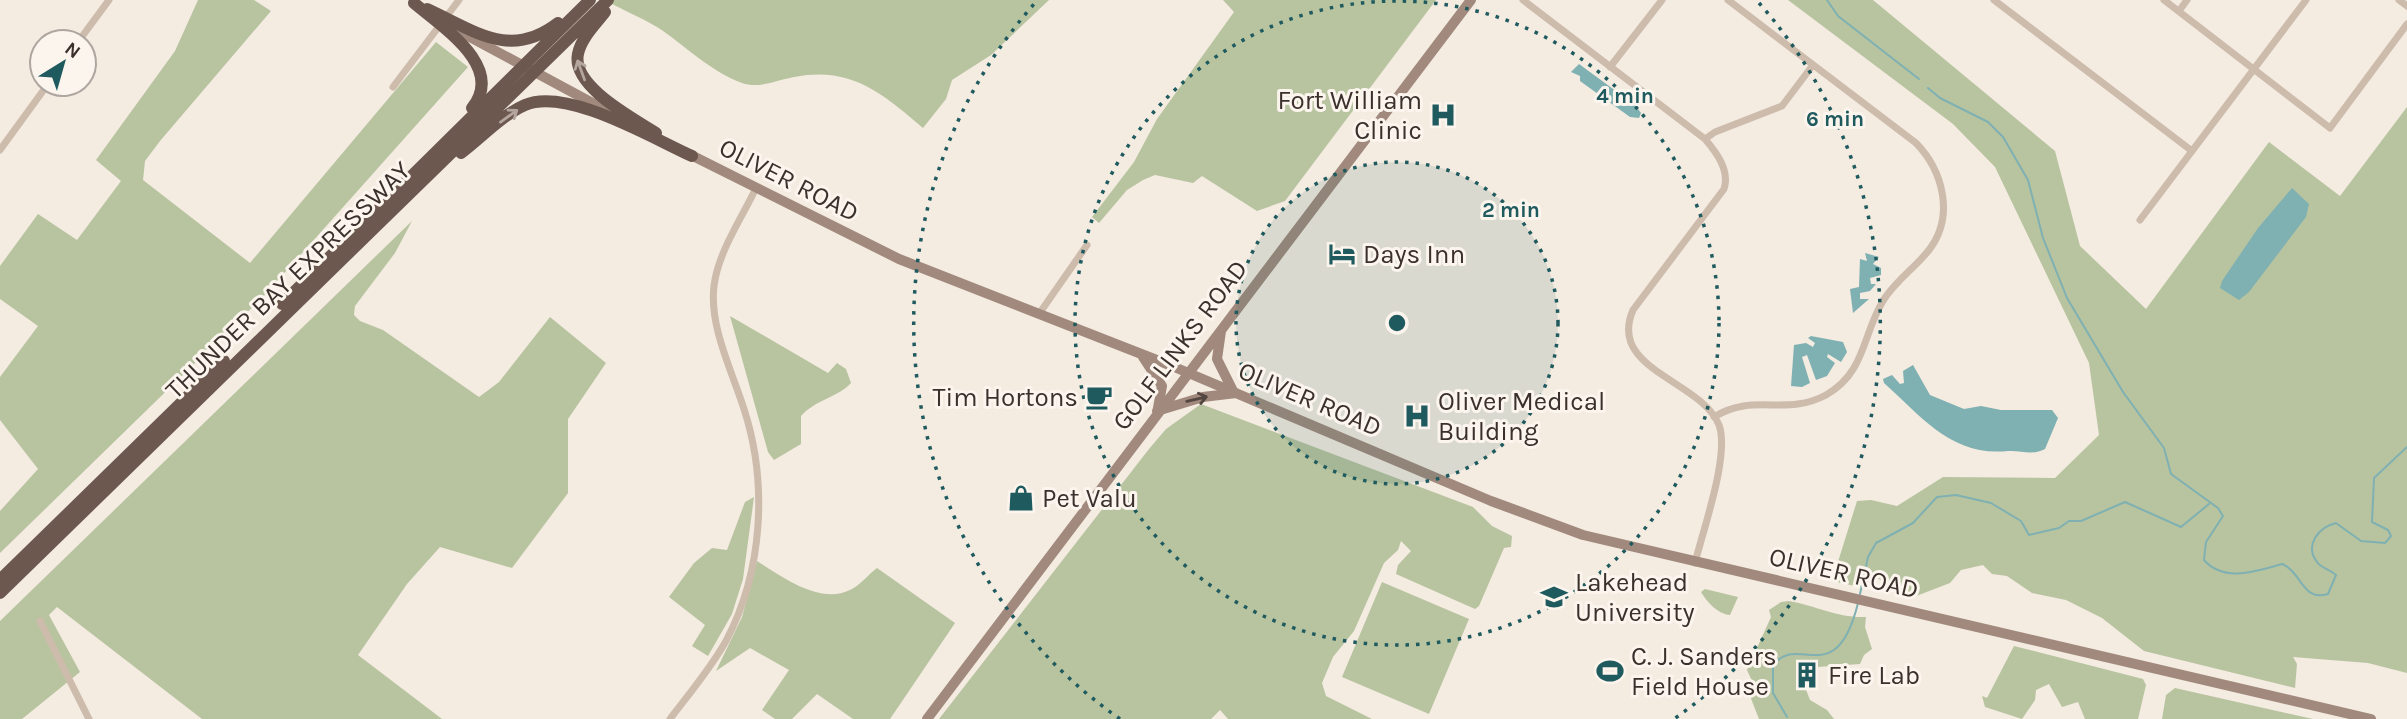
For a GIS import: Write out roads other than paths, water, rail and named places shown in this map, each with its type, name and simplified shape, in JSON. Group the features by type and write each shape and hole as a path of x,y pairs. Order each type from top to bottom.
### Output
{"highway":[{"path":"412,2 442,21 499,40 524,42 541,36 584,0"},
{"name":"THUNDER BAY EXPRESSWAY","path":"0,593 417,187 590,0"},
{"name":"THUNDER BAY EXPRESSWAY","path":"0,580 403,184 608,0"},
{"path":"615,0 581,46 578,54 579,72 593,90 692,156"},
{"path":"403,184 475,104 483,87 482,71 442,21"},
{"path":"417,187 512,113 524,106 545,100 568,103 596,113 692,156"}],"main road":[{"name":"GOLF LINKS ROAD","path":"927,719 1157,411 1471,0"},
{"name":"OLIVER ROAD","path":"442,21 692,156 900,259 1187,372 1550,523 1594,538 1696,563 2014,634 2371,719"},
{"path":"1140,354 1152,366 1162,386 1157,411 1203,397 1235,392 1217,359 1223,325"}],"street":[{"path":"88,28 109,0"},
{"path":"394,87 459,0"},
{"path":"1523,0 1541,11 1705,139 1722,164 1724,189 1633,310 1627,331 1628,340 1638,355 1703,405 1714,417 1722,449 1696,563"},
{"path":"1531,0 1541,11"},
{"path":"1610,67 1662,0"},
{"path":"1714,417 1735,405 1797,405 1828,394 1840,385 1865,350 1882,302 1931,247 1943,214 1941,186 1927,154 1728,0"},
{"path":"1994,0 2192,150"},
{"path":"2164,0 2330,128 2407,24"},
{"path":"2179,11 2187,0"},
{"path":"2140,220 2306,0"},
{"path":"2399,0 2407,6"},
{"path":"1705,139 1722,128 1782,106 1813,65"},
{"path":"0,150 38,98"},
{"path":"670,719 724,644 735,623 747,588 754,552 759,498 758,460 713,302 714,284 720,263 756,188"},
{"path":"1039,314 1087,245"},
{"path":"40,621 85,717"}],"water":[{"path":"1579,64 1635,105 1641,113 1639,118 1630,117 1580,81 1580,76 1571,72"},
{"path":"2292,188 2309,204 2306,217 2249,292 2239,300 2220,288 2222,281 2258,228"},
{"path":"1865,253 1879,257 1873,264 1881,268 1881,275 1870,278 1871,284 1876,284 1870,291 1860,293 1860,299 1869,299 1853,313 1850,289 1859,287 1860,259 1867,261"},
{"path":"1811,336 1843,342 1847,352 1841,362 1828,354 1827,357 1835,363 1827,376 1816,380 1807,355 1802,357 1810,383 1802,387 1791,386 1794,345 1806,343 1813,347 1815,343 1808,338"},
{"path":"1913,365 1930,395 1964,409 1981,406 2001,410 2052,410 2058,418 2045,449 2031,452 1988,451 1970,448 1939,432 1884,383 1883,379 1892,375 1900,384 1904,383 1903,371"}],"waterway":[{"path":"1827,0 1838,16 1919,79"},
{"path":"1928,88 1940,98 1988,122 2003,137 2028,180 2043,238 2067,298 2123,392 2164,448 2171,474 2218,508 2223,516 2206,542 2204,560 2212,567 2241,573 2282,564 2313,594 2328,594 2336,575 2319,564 2313,556 2315,538 2324,528 2336,523 2361,541 2385,543 2391,536 2388,530 2372,522 2374,478 2407,447"},
{"path":"1860,594 1868,557 1876,543 1913,523 1937,497 1956,495 1991,503 2021,521 2029,535 2059,528 2069,521 2081,521 2125,502 2181,527 2209,504"},
{"path":"1787,717 1773,693 1773,666 1782,657 1828,653 1839,646 1849,630 1858,603"}],"place":[{"name":"Fort William Clinic","path":"1443,115"},
{"name":"Days Inn","path":"1342,254"},
{"name":"Tim Hortons","path":"1099,397"},
{"name":"Oliver Medical Building","path":"1417,416"},
{"name":"Pet Valu","path":"1021,498"},
{"name":"Lakehead University","path":"1554,597"},
{"name":"C. J. Sanders Field House","path":"1610,671"},
{"name":"Fire Lab","path":"1807,675"}]}
